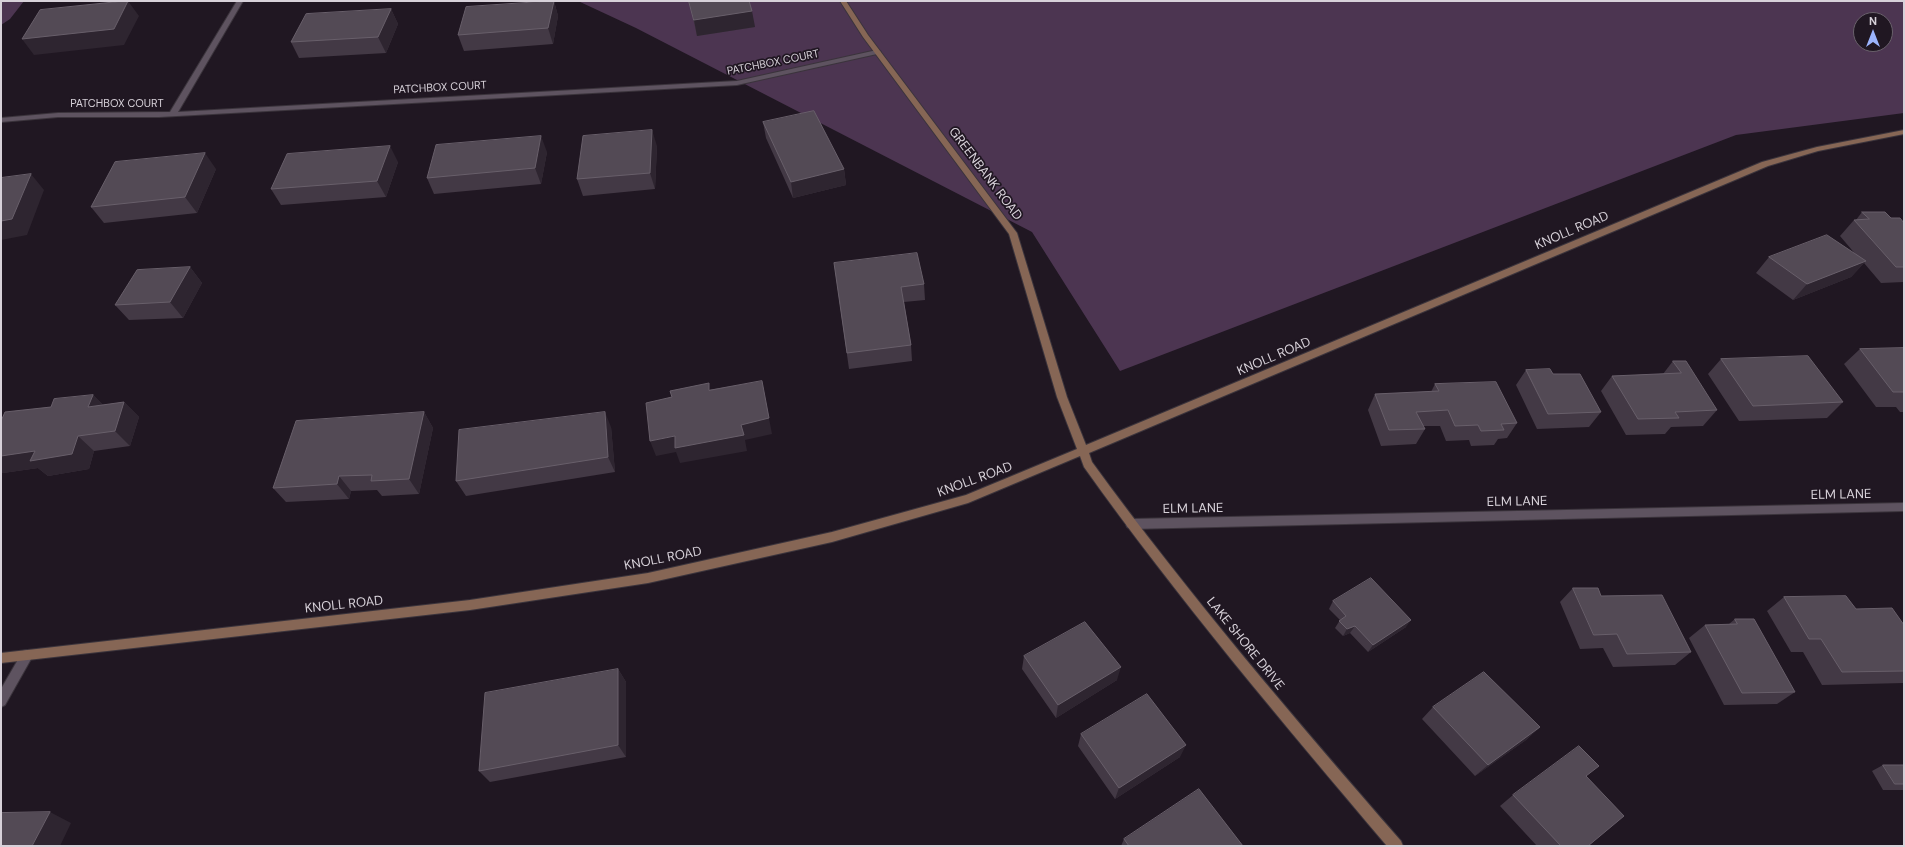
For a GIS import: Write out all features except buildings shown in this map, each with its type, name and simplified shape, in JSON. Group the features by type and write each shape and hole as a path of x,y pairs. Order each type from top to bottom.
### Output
{"street":[{"path":"173,114 240,1"},
{"name":"GREENBANK ROAD","path":"843,1 865,36 1013,233 1062,397 1083,452"},
{"name":"PATCHBOX COURT","path":"1,120 58,115 173,114 737,83 877,52"},
{"name":"KNOLL ROAD","path":"1,658 470,605 648,578 832,538 968,499 1083,452 1765,164 1817,148 1904,132"},
{"name":"LAKE SHORE DRIVE","path":"1083,452 1088,464 1131,524 1283,714 1396,846"},
{"name":"ELM LANE","path":"1131,524 1904,507"},
{"path":"1,701 27,656"}],"shaded area":[{"path":"1,1 24,1 10,19 1,25"},
{"path":"578,1 1904,1 1904,113 1736,135 1120,371 1032,232 636,28"}]}
